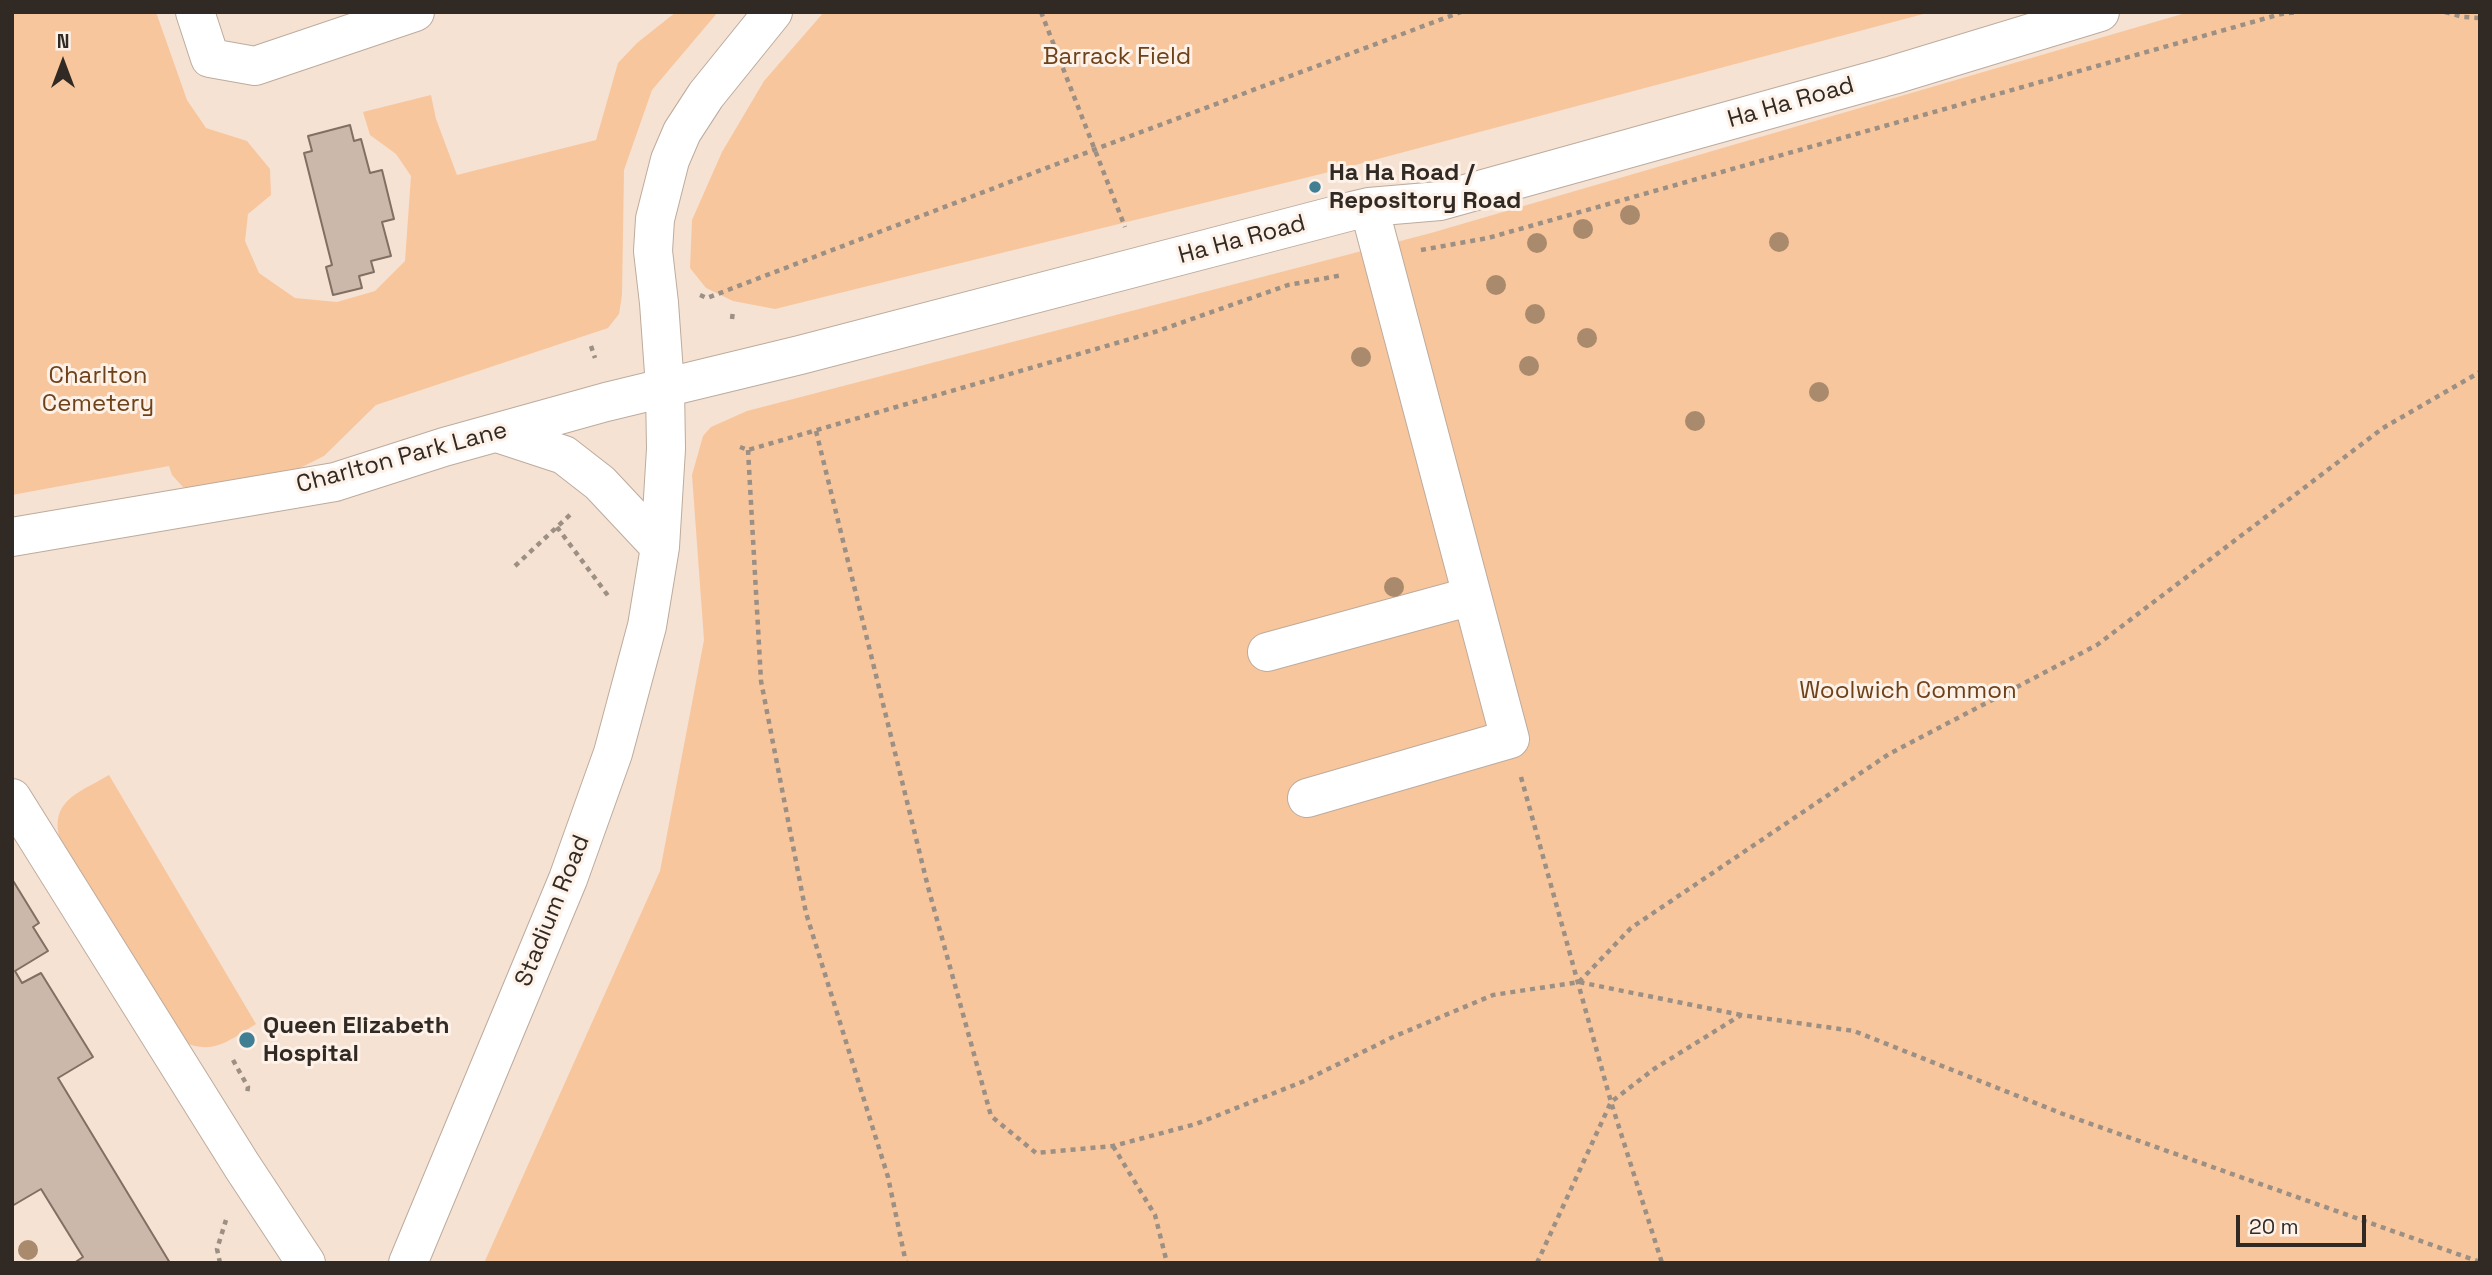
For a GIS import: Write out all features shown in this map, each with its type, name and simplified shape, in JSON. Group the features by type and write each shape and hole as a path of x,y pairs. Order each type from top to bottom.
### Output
{"street":[{"path":"195,12 210,58 255,66 415,12"},
{"name":"Stadium Road","path":"408,1263 568,879 613,753 647,626 660,547 666,449 665,387 653,251 655,219 670,160 682,132 705,95 773,12"},
{"name":"Ha Ha Road","path":"665,387 800,355 1369,207 1440,201 1905,72 2101,12"},
{"path":"1307,798 1510,739 1369,207"},
{"name":"Charlton Park Lane","path":"12,537 335,482 665,387"},
{"path":"498,433 564,455 600,483 660,547"},
{"path":"1267,652 1472,596"},
{"path":"12,798 300,1261"}],"path":[{"path":"1041,12 1127,234"},
{"path":"707,298 1461,12"},
{"path":"740,447 748,450 1158,331 1288,285 1343,275 1354,269 1416,251 1488,238 2281,14 2298,12"},
{"path":"2445,12 2480,18"},
{"path":"732,319 733,312"},
{"path":"591,346 595,358"},
{"path":"1579,982 1631,928 1889,754 2097,645 2383,428 2480,372"},
{"path":"816,431 928,887 991,1116 1036,1153 1113,1146 1196,1124 1303,1083 1393,1037 1493,995 1579,982 1741,1014 1854,1031 2063,1114 2480,1262"},
{"path":"748,450 761,681 806,913 888,1177 906,1263"},
{"path":"515,566 580,505"},
{"path":"557,527 617,608"},
{"path":"1510,739 1611,1102 1662,1263"},
{"path":"1537,1263 1611,1102 1654,1069 1741,1014"},
{"path":"1113,1146 1155,1215 1167,1263"},
{"path":"220,1263 217,1249 228,1213"}],"green space":[{"name":"Charlton Cemetery","path":"12,12 156,12 187,100 206,128 247,141 270,169 271,195 248,214 245,241 259,273 295,298 337,302 375,291 405,261 411,176 396,154 370,135 363,112 431,95 436,119 457,175 596,140 618,63 637,43 676,12 718,12 652,90 624,170 622,295 619,314 608,328 376,405 324,456 288,474 204,493 183,487 172,475 169,466 12,495"},
{"name":"Barrack Field","path":"824,12 1931,12 1325,173 775,309 733,301 706,288 690,268 692,220 722,152 764,81"},
{"name":"Woolwich Common","path":"2189,12 2480,12 2480,1263 484,1263 660,871 704,640 692,475 703,436 711,427 747,411 1431,233"},
{"path":"109,775 256,1024 220,1044 202,1047 181,1041 60,839 59,815 63,806 78,792"}],"building":[{"path":"350,125 354,141 361,139 370,173 382,170 394,219 382,222 391,256 371,261 374,272 359,276 362,288 333,295 326,267 332,265 304,153 312,151 308,136"},
{"path":"12,879 39,923 33,927 48,951 15,971 22,983 41,973 93,1057 58,1078 170,1263 74,1263 83,1257 41,1189 12,1206"}],"place":[{"name":"Ha Ha Road / Repository Road","path":"1315,187"},
{"name":"Queen Elizabeth Hospital","path":"247,1040"}]}
